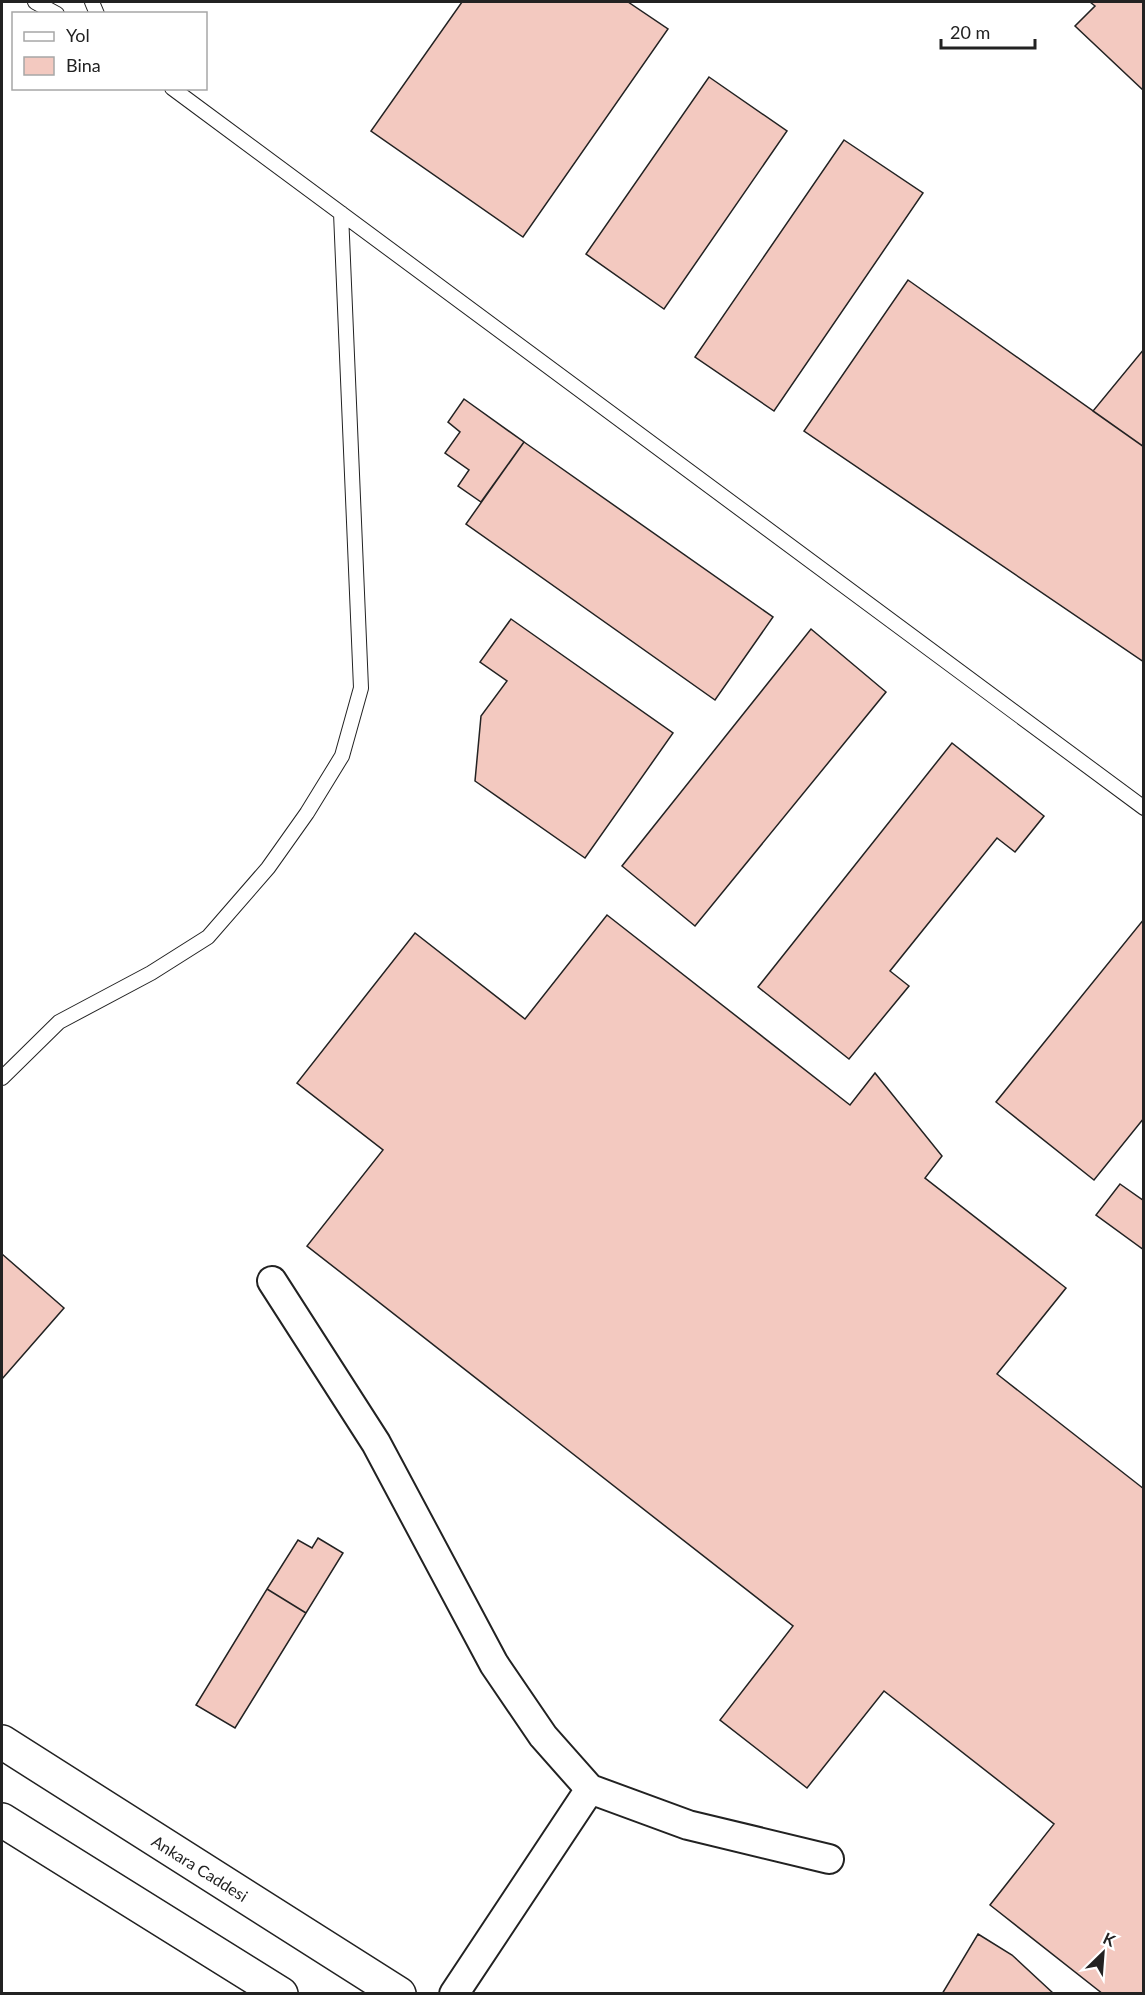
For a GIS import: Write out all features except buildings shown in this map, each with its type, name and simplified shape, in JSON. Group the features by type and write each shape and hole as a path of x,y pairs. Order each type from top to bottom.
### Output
{"highway":[{"name":"Ankara Caddesi","path":"2,1742 399,1994"},
{"path":"2,1820 281,1994"}],"street":[{"path":"272,1281 376,1443 494,1664 543,1736 590,1789 688,1825 829,1859"},
{"path":"454,1994 590,1789"}],"lane":[{"path":"35,2 53,12"},
{"path":"175,90 1141,802"},
{"path":"2,1078 59,1022 151,973 208,937 268,868 307,813 342,756 361,688 341,213"}]}
